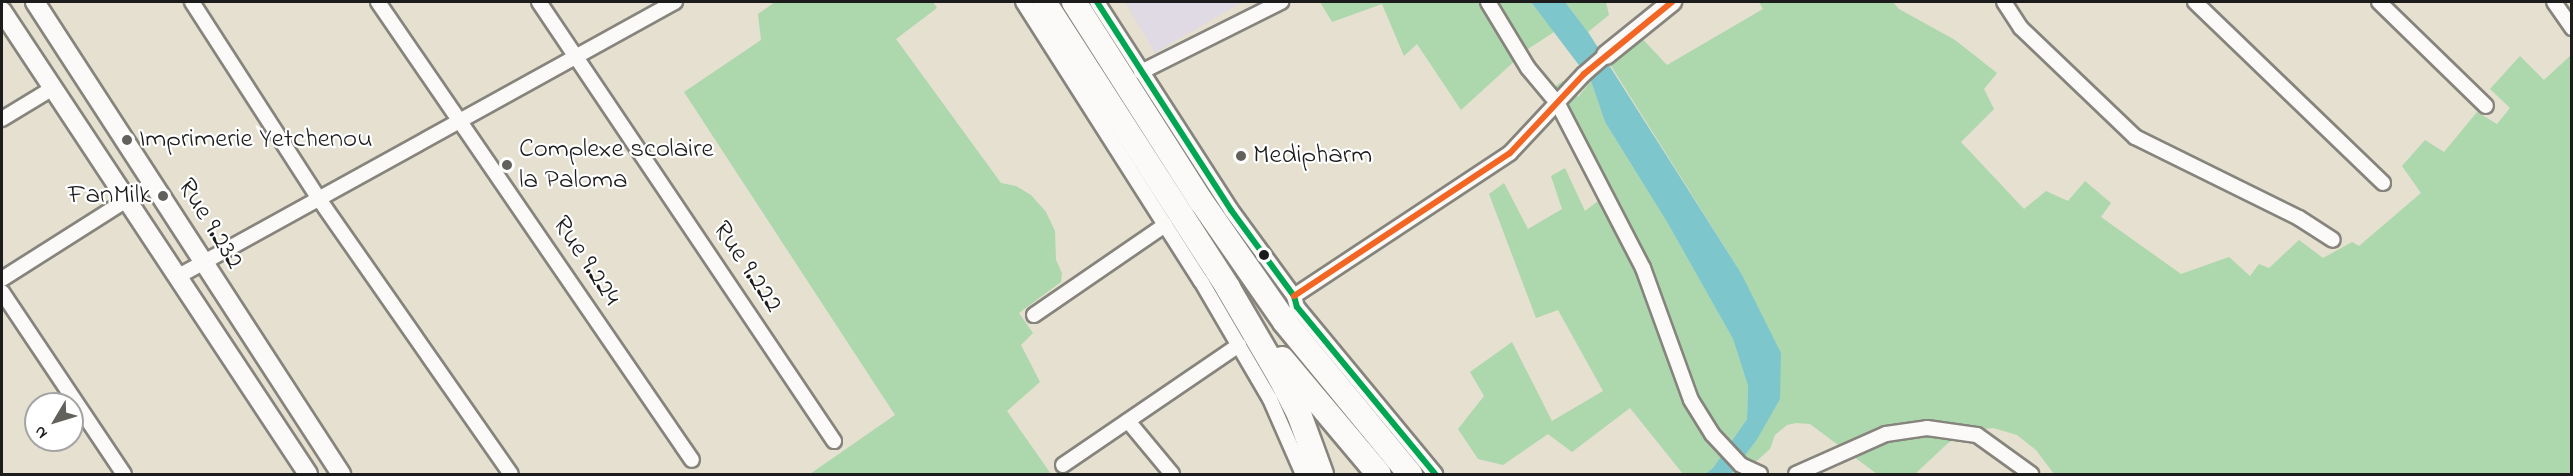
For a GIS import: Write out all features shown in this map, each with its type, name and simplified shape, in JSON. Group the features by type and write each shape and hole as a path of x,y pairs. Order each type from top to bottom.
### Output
{"highway":[{"path":"1044,2 1227,288 1299,414 1321,474"},
{"path":"1074,2 1201,201 1285,322 1410,474"},
{"path":"1184,255 1227,288 1285,363 1379,474"}],"street":[{"name":"Rue 9.232","path":"35,2 153,183 202,263 341,474"},
{"path":"192,2 319,199 511,474"},
{"name":"Rue 9.224","path":"378,2 692,460"},
{"name":"Rue 9.222","path":"539,2 834,441"},
{"path":"177,277 675,2"},
{"path":"1023,2 1239,345 1270,399 1303,474"},
{"path":"1096,2 1231,210 1294,296 1297,307 1324,343 1435,474"},
{"path":"1141,72 1281,2"},
{"path":"1488,2 1528,68 1558,104 1643,268 1691,400 1737,470 1760,474"},
{"path":"1294,296 1510,153 1584,74 1672,2"},
{"path":"2004,2 2021,28 2135,137 2299,218 2333,240"},
{"path":"2194,2 2383,183"},
{"path":"2379,2 2486,106"},
{"path":"2554,2 2571,28"},
{"name":"Rue 9.232","path":"2,10 308,474"},
{"path":"2,119 52,88"},
{"path":"2,279 153,183"},
{"path":"1034,315 1165,225"},
{"path":"2,292 124,474"},
{"path":"1063,465 1239,345"},
{"path":"1128,421 1172,474"},
{"path":"1796,474 1886,434 1927,428 1977,435 2028,474"}],"shaded area":[{"path":"1125,2 1242,2 1155,53"}],"green space":[{"path":"775,2 933,2 937,8 896,39 1001,183 1016,186 1031,195 1046,212 1055,231 1056,260 1062,273 1061,282 1019,313 1033,333 1021,345 1040,382 1007,411 1051,474 810,474 895,415 684,92 761,40 758,14"},
{"path":"1320,2 1531,2 1554,32 1528,49 1461,110 1417,44 1404,56 1382,4 1332,22"},
{"path":"1565,2 1606,2 1609,15 1588,32"},
{"path":"1759,2 1893,2 1899,9 1955,40 1997,73 1984,89 1994,109 1961,142 2024,209 2046,191 2068,201 2085,181 2111,203 2101,217 2181,274 2229,257 2250,276 2259,264 2269,268 2299,240 2323,258 2352,242 2359,246 2421,193 2402,166 2425,140 2444,152 2477,112 2497,124 2510,108 2490,89 2520,56 2544,80 2571,55 2571,474 2054,474 2036,450 2017,435 1993,428 1966,431 1947,444 1915,474 1877,474 1810,424 1796,423 1787,425 1775,435 1770,449 1742,474 1731,474 1756,441 1741,273 1608,61 1635,31 1667,65 1763,9"},
{"path":"1563,81 1578,97 1591,81 1605,122 1667,222 1733,339 1748,386 1747,419 1713,468 1705,474 1683,474 1630,408 1572,452 1548,434 1503,465 1478,459 1458,429 1484,396 1470,372 1512,342 1552,421 1603,391 1558,310 1536,318 1489,194 1504,183 1528,229 1562,209 1551,176 1565,168 1585,211 1598,201 1586,161 1592,154 1555,86"}],"water":[{"path":"1531,2 1565,2 1588,32 1741,273 1781,353 1780,399 1756,441 1731,474 1705,474 1713,468 1747,419 1748,386 1733,339 1667,222 1605,122 1591,81"}],"transit line":[{"path":"1097,2 1231,210 1294,296 1297,307 1435,474"},
{"path":"1294,296 1510,153 1584,74 1672,2"}],"place":[{"name":"Imprimerie Yetchenou","path":"127,140"},
{"name":"Medipharm","path":"1241,156"},
{"name":"Complexe scolaire la Paloma","path":"507,165"},
{"name":"FanMilk","path":"163,196"}]}
